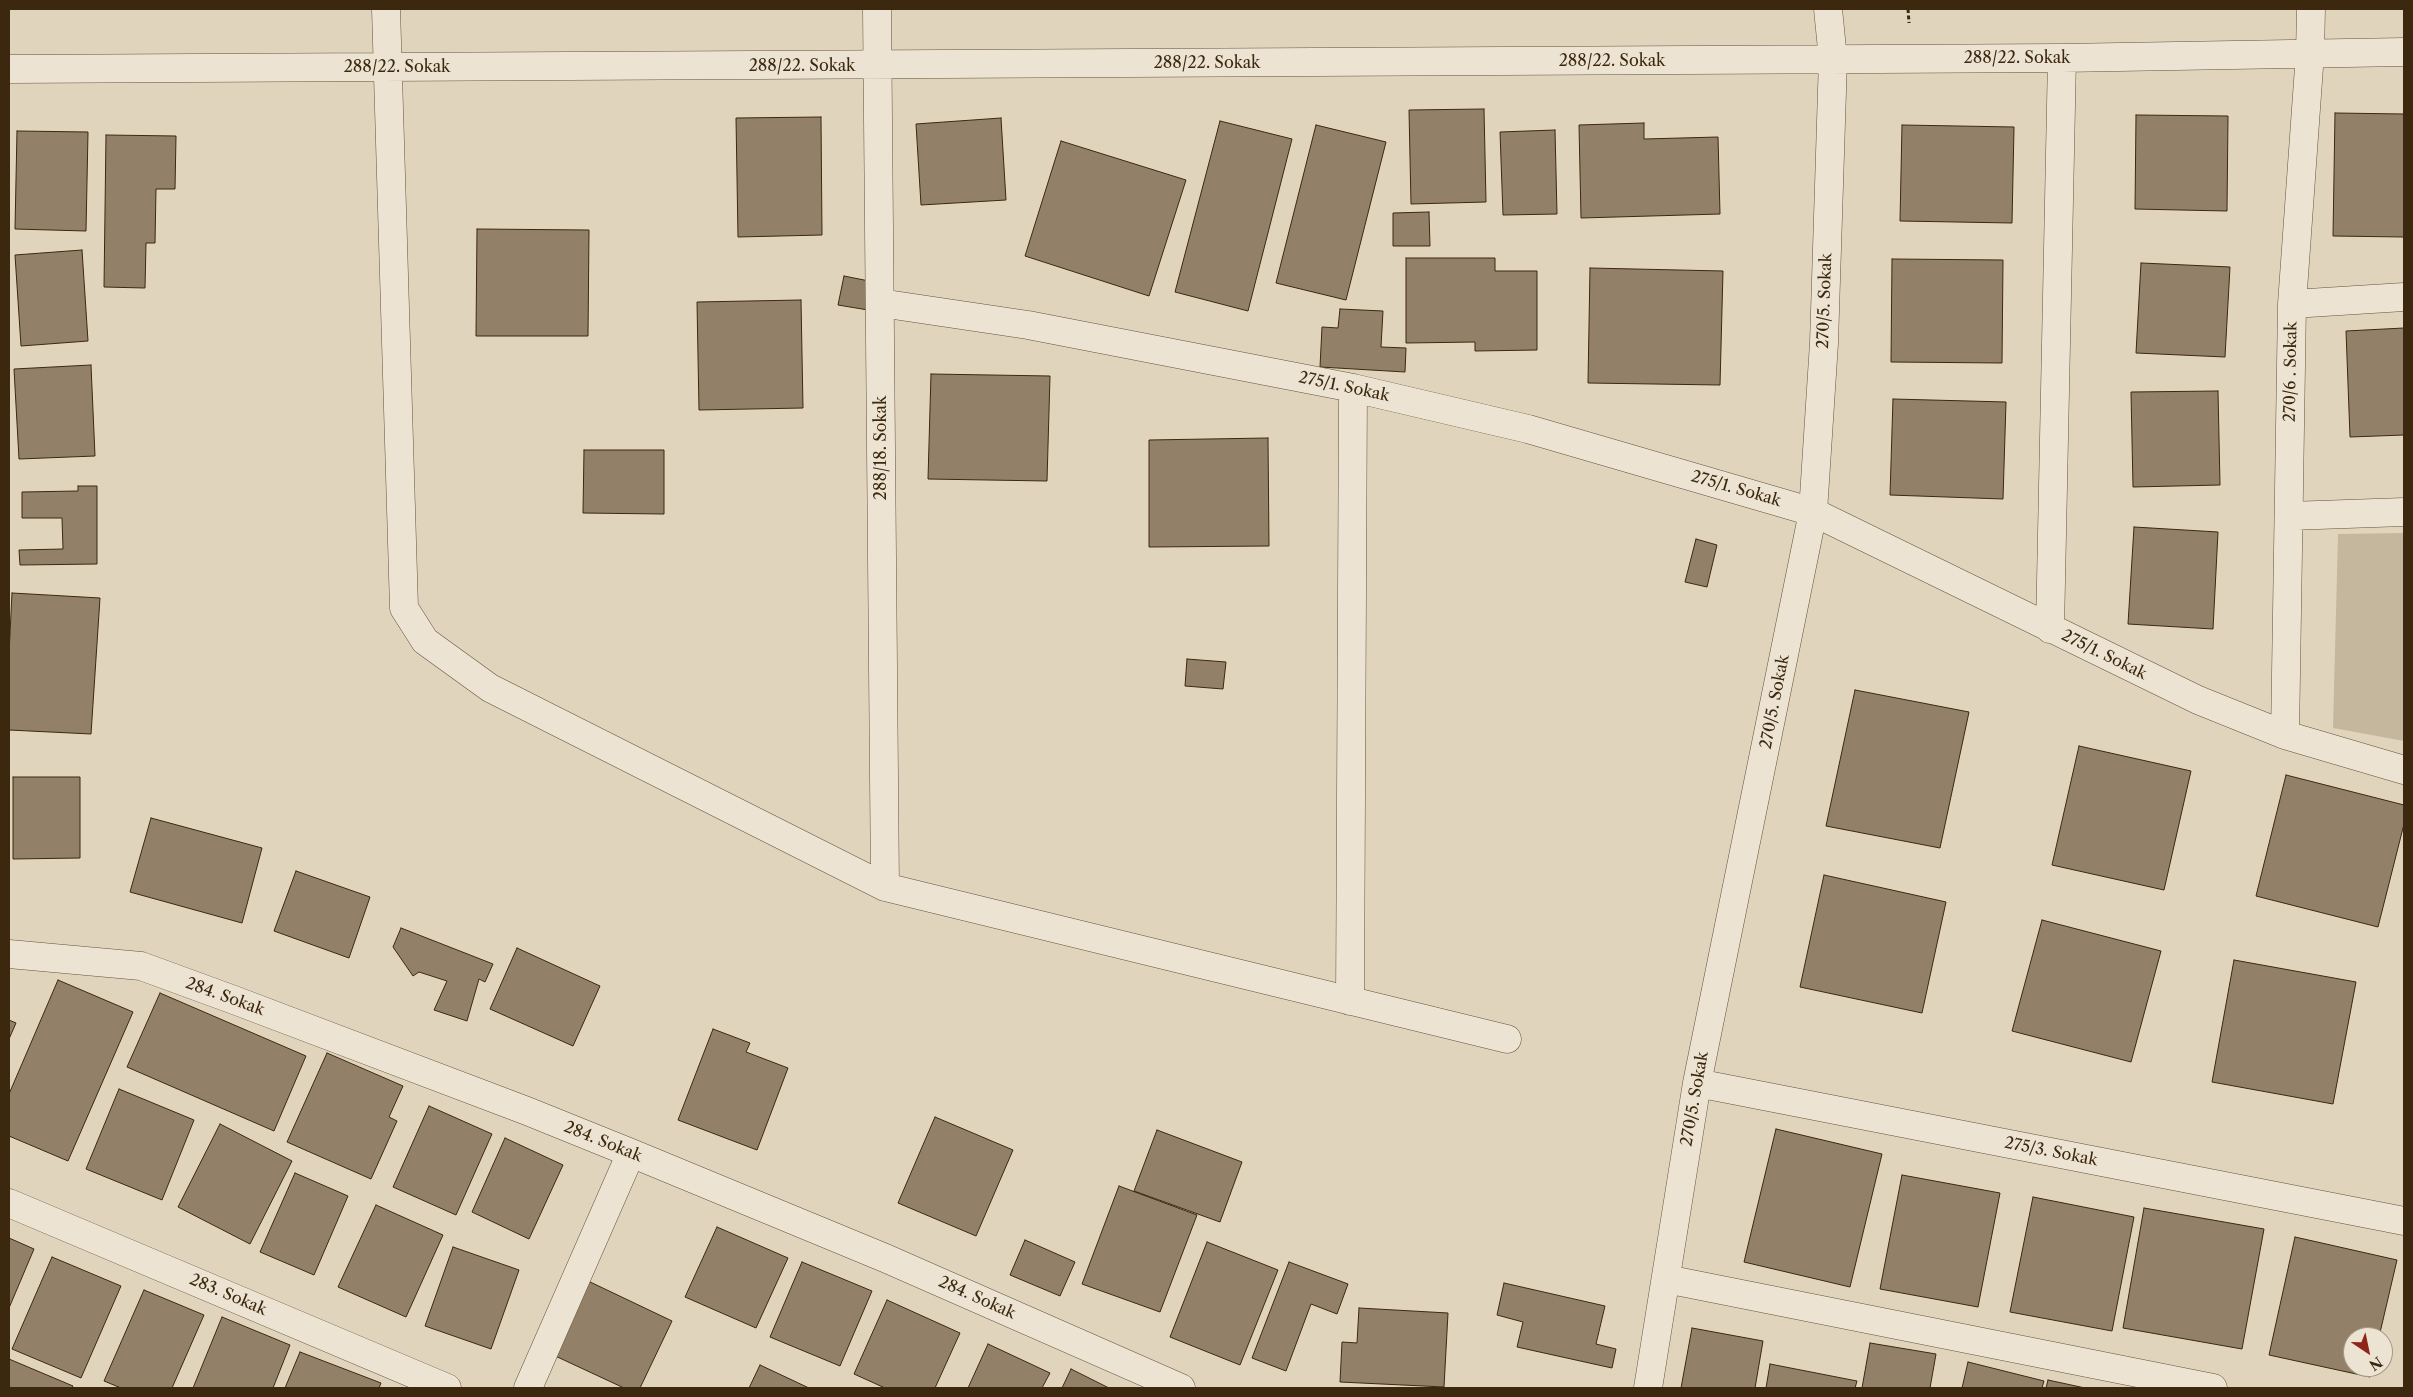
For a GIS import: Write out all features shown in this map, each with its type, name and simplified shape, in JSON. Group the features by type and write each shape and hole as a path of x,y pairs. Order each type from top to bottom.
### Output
{"street":[{"path":"386,9 386,67 404,608 425,641 490,688 885,887 1507,1039"},
{"name":"288/18. Sokak","path":"876,9 885,887"},
{"name":"270/5. Sokak","path":"1648,1388 1697,1083 1813,512 1824,343 1833,59 1828,9"},
{"name":"270/6 . Sokak","path":"2285,735 2292,304 2310,52 2311,9"},
{"name":"288/22. Sokak","path":"9,69 877,66 2062,58 2310,52 2404,52"},
{"path":"2050,629 2062,58"},
{"path":"2292,304 2404,297"},
{"name":"275/1. Sokak","path":"880,303 1028,325 1353,388 1528,429 1813,512 2198,700 2285,735 2404,770"},
{"path":"1350,1001 1353,388"},
{"path":"2289,516 2404,512"},
{"name":"284. Sokak","path":"9,954 140,966 527,1111 631,1153 884,1258 1181,1388"},
{"name":"275/3. Sokak","path":"1697,1083 2404,1220"},
{"path":"528,1388 631,1153"},
{"name":"283. Sokak","path":"9,1203 447,1388"},
{"path":"1666,1279 2213,1388"}],"shaded area":[{"path":"2404,533 2404,741 2333,728 2338,534"}],"building":[{"path":"1484,109 1486,202 1411,204 1409,110"},
{"path":"2335,113 2404,114 2404,237 2333,236"},
{"path":"2136,115 2228,116 2227,211 2135,209"},
{"path":"821,117 822,235 738,237 736,118"},
{"path":"1001,118 1006,200 921,205 916,124"},
{"path":"1220,121 1292,139 1248,311 1175,292"},
{"path":"1644,123 1644,139 1718,137 1720,214 1581,218 1579,125"},
{"path":"1316,125 1386,142 1346,300 1276,283"},
{"path":"1902,125 2014,127 2012,223 1900,221"},
{"path":"1555,130 1557,214 1503,215 1500,132"},
{"path":"17,131 88,132 86,231 15,229"},
{"path":"106,135 176,136 175,189 156,189 155,243 146,243 145,288 104,287"},
{"path":"1061,141 1186,180 1149,296 1025,256"},
{"path":"1429,212 1430,246 1393,246 1393,213"},
{"path":"477,229 589,230 588,336 476,336"},
{"path":"82,250 88,341 21,346 15,255"},
{"path":"1406,258 1495,258 1495,271 1537,271 1537,350 1475,351 1475,342 1406,343"},
{"path":"1892,259 2003,260 2002,363 1891,362"},
{"path":"2141,263 2230,267 2225,357 2136,353"},
{"path":"1590,268 1723,271 1720,385 1588,383"},
{"path":"844,276 874,282 868,310 838,305"},
{"path":"801,300 803,408 699,410 697,302"},
{"path":"1340,309 1383,311 1381,347 1406,348 1405,372 1320,367 1322,327 1338,328"},
{"path":"2404,328 2404,435 2350,437 2346,331"},
{"path":"91,365 95,456 19,459 14,369"},
{"path":"931,374 1050,376 1047,481 928,479"},
{"path":"2218,391 2220,485 2133,487 2131,392"},
{"path":"1893,399 2006,402 2003,499 1890,495"},
{"path":"1268,438 1269,546 1149,547 1149,440"},
{"path":"584,450 664,450 664,514 583,513"},
{"path":"78,486 97,486 97,564 20,565 19,550 63,549 62,518 22,518 22,492 78,491"},
{"path":"2134,527 2218,532 2213,629 2128,624"},
{"path":"1696,539 1717,545 1707,587 1685,582"},
{"path":"12,593 100,598 91,734 9,730 9,654"},
{"path":"1187,659 1226,662 1223,689 1185,686"},
{"path":"1855,690 1969,712 1940,848 1826,826"},
{"path":"2079,746 2191,771 2164,890 2052,865"},
{"path":"2286,775 2404,805 2404,824 2378,927 2256,896"},
{"path":"13,777 80,777 80,858 13,859"},
{"path":"151,818 262,848 242,923 130,892"},
{"path":"296,871 370,897 349,958 274,931"},
{"path":"1824,875 1946,902 1922,1013 1800,987"},
{"path":"2042,920 2161,951 2131,1062 2012,1031"},
{"path":"401,928 493,964 485,982 479,979 467,1021 434,1010 447,981 419,972 413,976 393,947"},
{"path":"517,948 600,986 573,1046 490,1009"},
{"path":"2234,960 2356,982 2333,1104 2212,1082"},
{"path":"58,980 133,1012 68,1161 9,1136 9,1094"},
{"path":"160,993 306,1056 274,1131 127,1067"},
{"path":"9,1020 16,1023 9,1039"},
{"path":"713,1029 750,1043 746,1052 788,1068 757,1150 678,1120"},
{"path":"327,1053 403,1086 389,1117 397,1121 371,1179 287,1142"},
{"path":"119,1089 194,1120 162,1200 86,1169"},
{"path":"429,1106 492,1134 456,1215 393,1187"},
{"path":"935,1117 1013,1150 976,1236 898,1203"},
{"path":"220,1124 292,1161 250,1244 178,1207"},
{"path":"1776,1129 1882,1154 1850,1287 1744,1262"},
{"path":"1157,1130 1242,1162 1220,1222 1134,1191"},
{"path":"505,1138 563,1165 529,1239 472,1212"},
{"path":"295,1173 348,1196 314,1275 260,1252"},
{"path":"1902,1175 2000,1193 1978,1307 1880,1289"},
{"path":"1119,1186 1197,1215 1160,1312 1082,1284"},
{"path":"2033,1197 2134,1217 2112,1331 2010,1312"},
{"path":"376,1205 443,1235 406,1317 338,1287"},
{"path":"2144,1208 2264,1229 2242,1349 2123,1328"},
{"path":"717,1227 788,1258 756,1328 685,1297"},
{"path":"2295,1237 2397,1260 2381,1327 2343,1327 2343,1371 2269,1355"},
{"path":"9,1238 34,1249 9,1308"},
{"path":"1025,1240 1075,1262 1060,1296 1010,1275"},
{"path":"1207,1242 1278,1270 1240,1365 1170,1337"},
{"path":"453,1247 519,1270 491,1349 425,1326"},
{"path":"52,1257 121,1286 81,1378 12,1349"},
{"path":"802,1262 872,1291 840,1366 770,1337"},
{"path":"1289,1262 1348,1284 1337,1314 1311,1304 1286,1371 1252,1358"},
{"path":"586,1280 672,1321 640,1388 624,1388 551,1354"},
{"path":"1504,1283 1605,1306 1596,1344 1616,1349 1612,1368 1517,1347 1523,1322 1497,1315"},
{"path":"144,1290 204,1315 172,1388 121,1388 104,1381"},
{"path":"887,1300 960,1333 935,1388 885,1388 854,1374"},
{"path":"1359,1308 1448,1313 1444,1387 1340,1382 1342,1342 1357,1343"},
{"path":"222,1317 290,1345 273,1388 193,1388"},
{"path":"1692,1328 1763,1341 1755,1388 1681,1388"},
{"path":"1870,1343 1936,1354 1930,1388 1862,1388"},
{"path":"988,1344 1050,1373 1042,1388 968,1388"},
{"path":"300,1352 381,1383 379,1388 285,1388"},
{"path":"9,1359 73,1386 72,1388 9,1388"},
{"path":"1968,1362 2044,1381 2042,1388 1962,1388"},
{"path":"1770,1364 1857,1381 1855,1388 1766,1388"},
{"path":"760,1365 809,1388 749,1388"},
{"path":"1071,1369 1109,1388 1062,1388"},
{"path":"2048,1380 2085,1388 2046,1388"}]}
